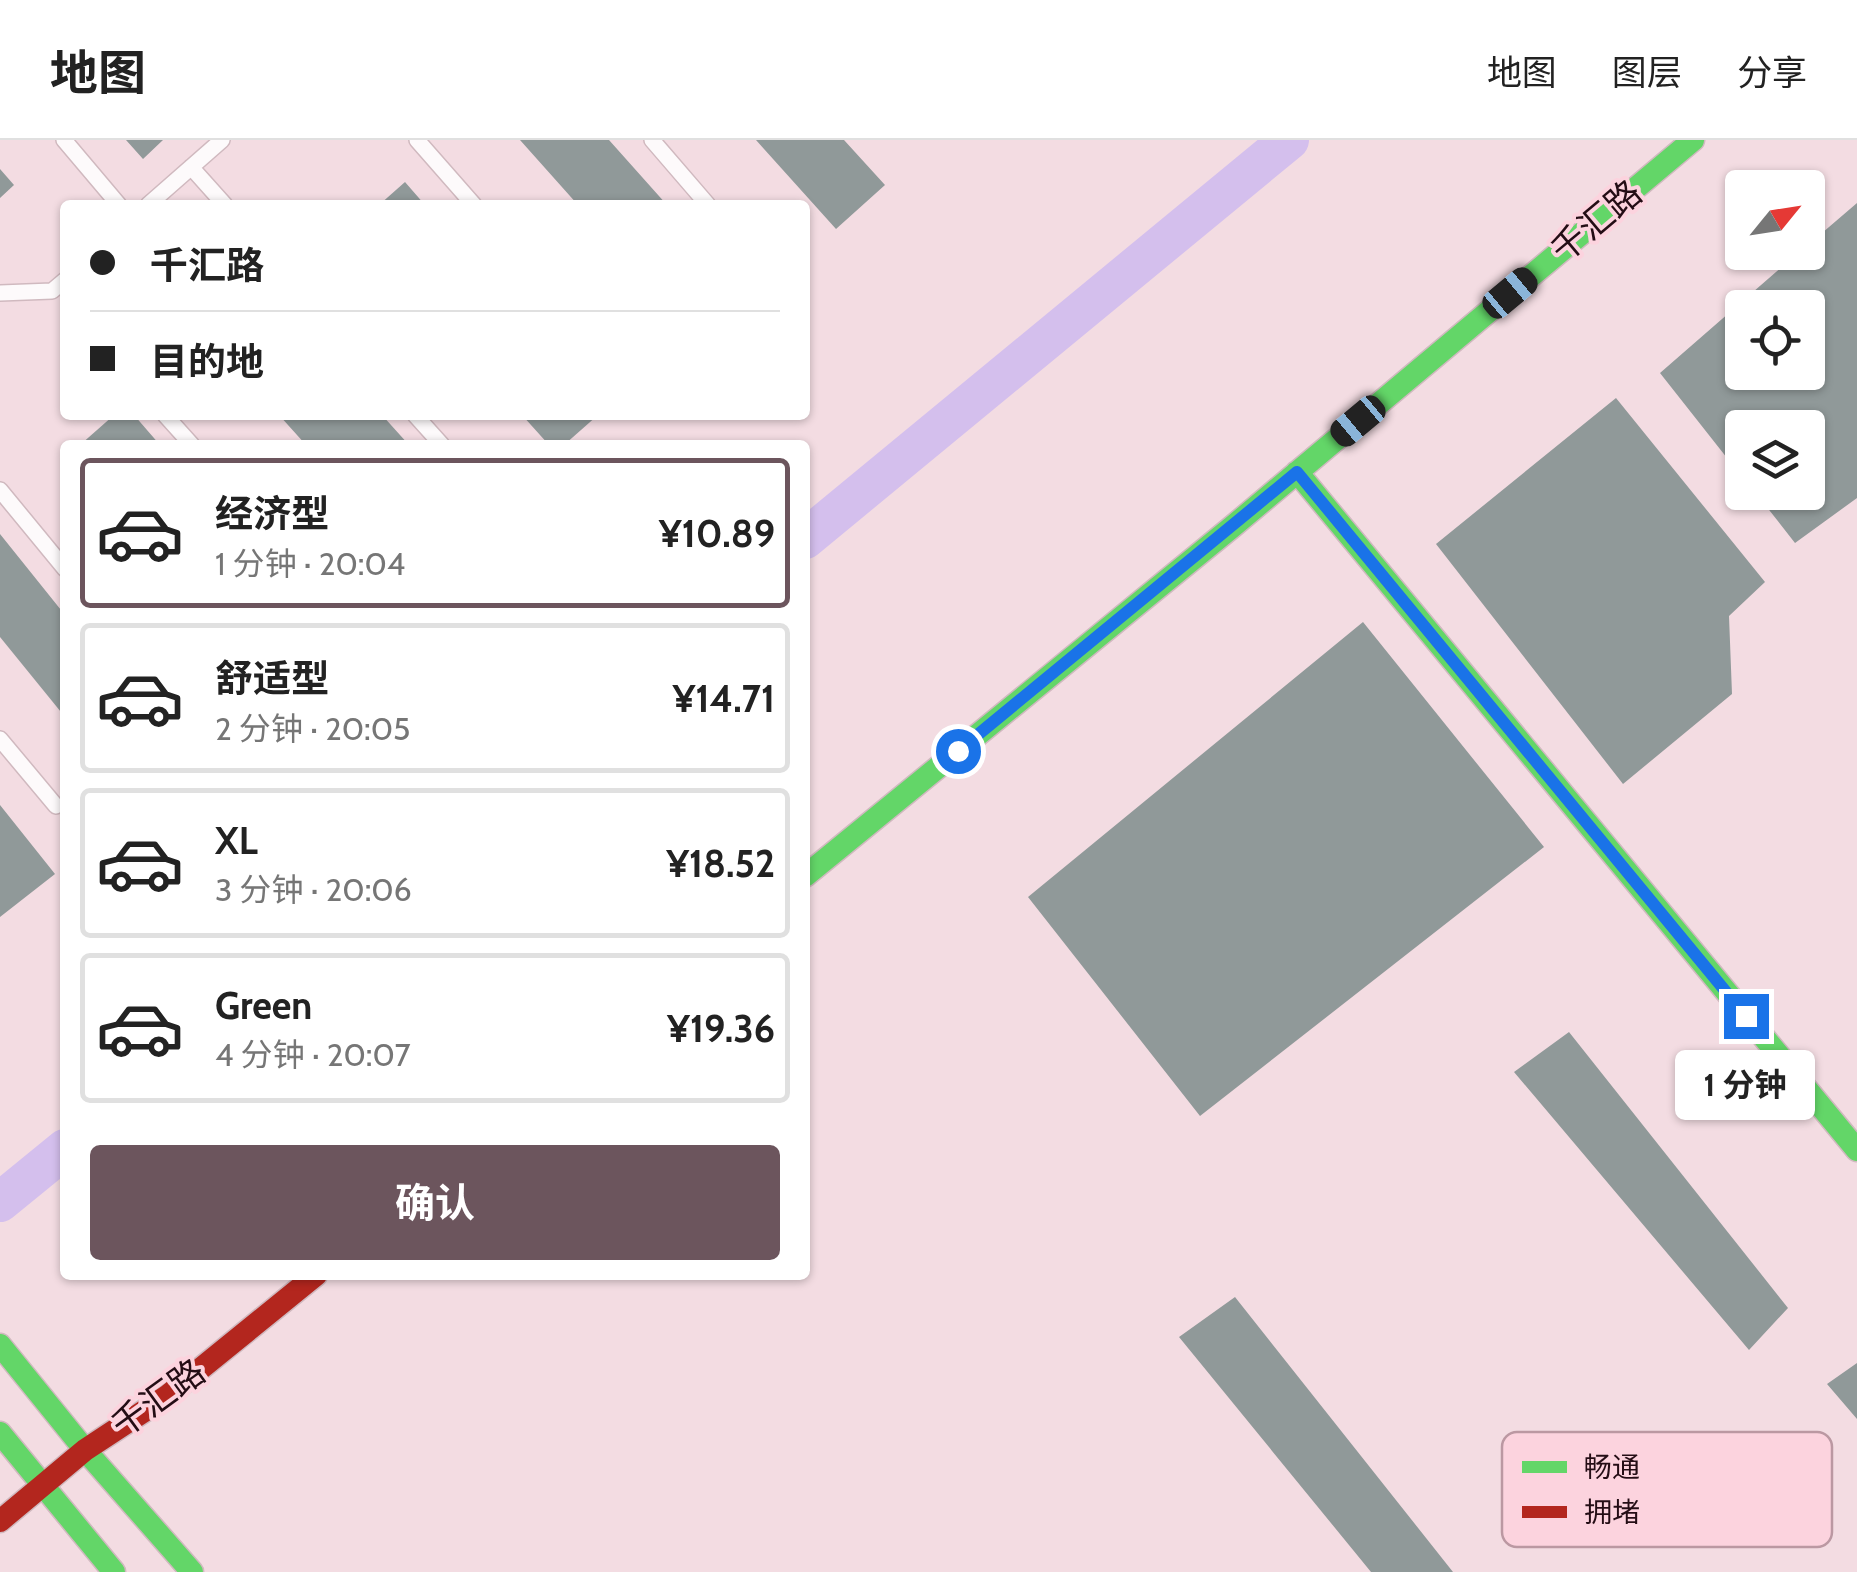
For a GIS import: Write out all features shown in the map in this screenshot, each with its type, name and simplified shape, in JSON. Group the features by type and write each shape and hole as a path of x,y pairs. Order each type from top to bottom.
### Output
{"street":[{"name":"千汇路","path":"810,872 1693,140"},
{"path":"1297,472 1857,1150"},
{"name":"千汇路","path":"0,1521 85,1450 167,1396 310,1280"},
{"path":"6,1352 192,1572"},
{"path":"0,1432 114,1572"}],"lane":[{"path":"64,140 115,200"},
{"path":"154,200 222,140"},
{"path":"417,140 470,200"},
{"path":"652,140 704,200"},
{"path":"191,167 221,200"},
{"path":"0,293 52,291 60,284"},
{"path":"52,291 60,300"},
{"path":"170,420 188,440"},
{"path":"420,420 438,440"},
{"path":"0,490 60,563"},
{"path":"0,739 56,806"}],"building":[{"path":"126,140 163,140 143,159"},
{"path":"520,140 609,140 663,200 574,200"},
{"path":"756,140 844,140 885,185 836,229"},
{"path":"0,169 14,185 0,198"},
{"path":"405,182 421,200 385,200"},
{"path":"1857,203 1857,498 1795,543 1769,510 1825,510 1825,410 1725,410 1725,455 1660,373 1725,316 1725,390 1825,390 1825,290 1755,290 1778,270 1825,270 1825,230"},
{"path":"1616,398 1765,582 1729,616 1732,694 1623,784 1436,544"},
{"path":"108,420 138,420 156,440 86,440"},
{"path":"284,420 386,420 404,440 302,440"},
{"path":"526,420 592,420 570,440 544,440"},
{"path":"0,534 60,609 60,711 0,637"},
{"path":"1363,622 1544,847 1200,1116 1028,897"},
{"path":"0,805 55,874 0,917"},
{"path":"1569,1032 1788,1308 1749,1350 1514,1072"},
{"path":"1235,1297 1453,1572 1371,1572 1179,1337"},
{"path":"1857,1363 1857,1419 1827,1384"}],"waterway":[{"path":"810,535 1289,140"},
{"path":"0,1202 60,1153"}],"traffic: fast":[{"path":"810,872 1232,527 1693,140"},
{"path":"1297,472 1857,1150"},
{"path":"0,1345 192,1572"},
{"path":"0,1433 114,1572"}],"traffic: jam":[{"path":"0,1521 85,1450 167,1396 310,1280"}],"route":[{"path":"958,751 1297,472 1746,1016"}]}
